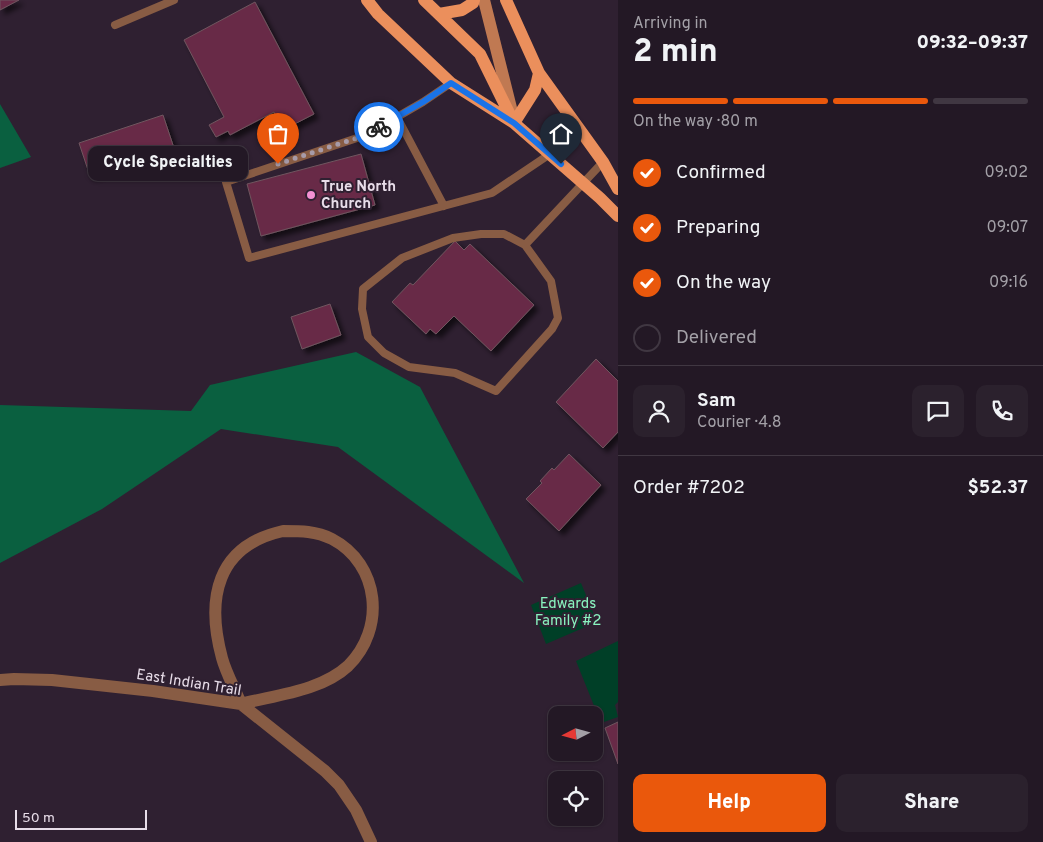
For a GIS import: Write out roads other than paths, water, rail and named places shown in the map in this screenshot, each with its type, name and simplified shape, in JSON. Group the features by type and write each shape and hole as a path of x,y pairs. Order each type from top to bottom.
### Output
{"main road":[{"path":"367,0 378,14 451,83 514,123 618,216"},
{"path":"424,0 480,54 514,123"},
{"path":"439,14 462,10 473,3 474,0"},
{"path":"506,0 539,73 603,162 618,189"},
{"path":"514,123 535,90 539,73"}],"street":[{"path":"484,0 514,123"},
{"path":"304,531 334,540 358,561 371,589 374,604 373,619 363,648 347,667 332,678 313,686 241,704 222,659 215,615 217,589 225,570 240,552 250,544 275,532 304,531"},
{"name":"East Indian Trail","path":"0,680 52,680 153,691 241,704 325,771 339,785 356,810 370,842"}],"lane":[{"path":"115,25 174,0"},
{"path":"451,83 366,135 226,182 249,258 492,193 550,154"},
{"path":"397,117 444,206"},
{"path":"525,245 603,162"},
{"path":"480,234 504,234 525,245 551,281 558,318 552,329 496,391 455,373 409,367 384,353 368,338 362,309 364,289 402,258 453,238 480,234"}],"place":[{"name":"Cycle Specialties","path":"278,164"},
{"name":"True North Church","path":"311,195"}],"park label":[{"name":"Edwards Family #2","path":"568,612"}]}
